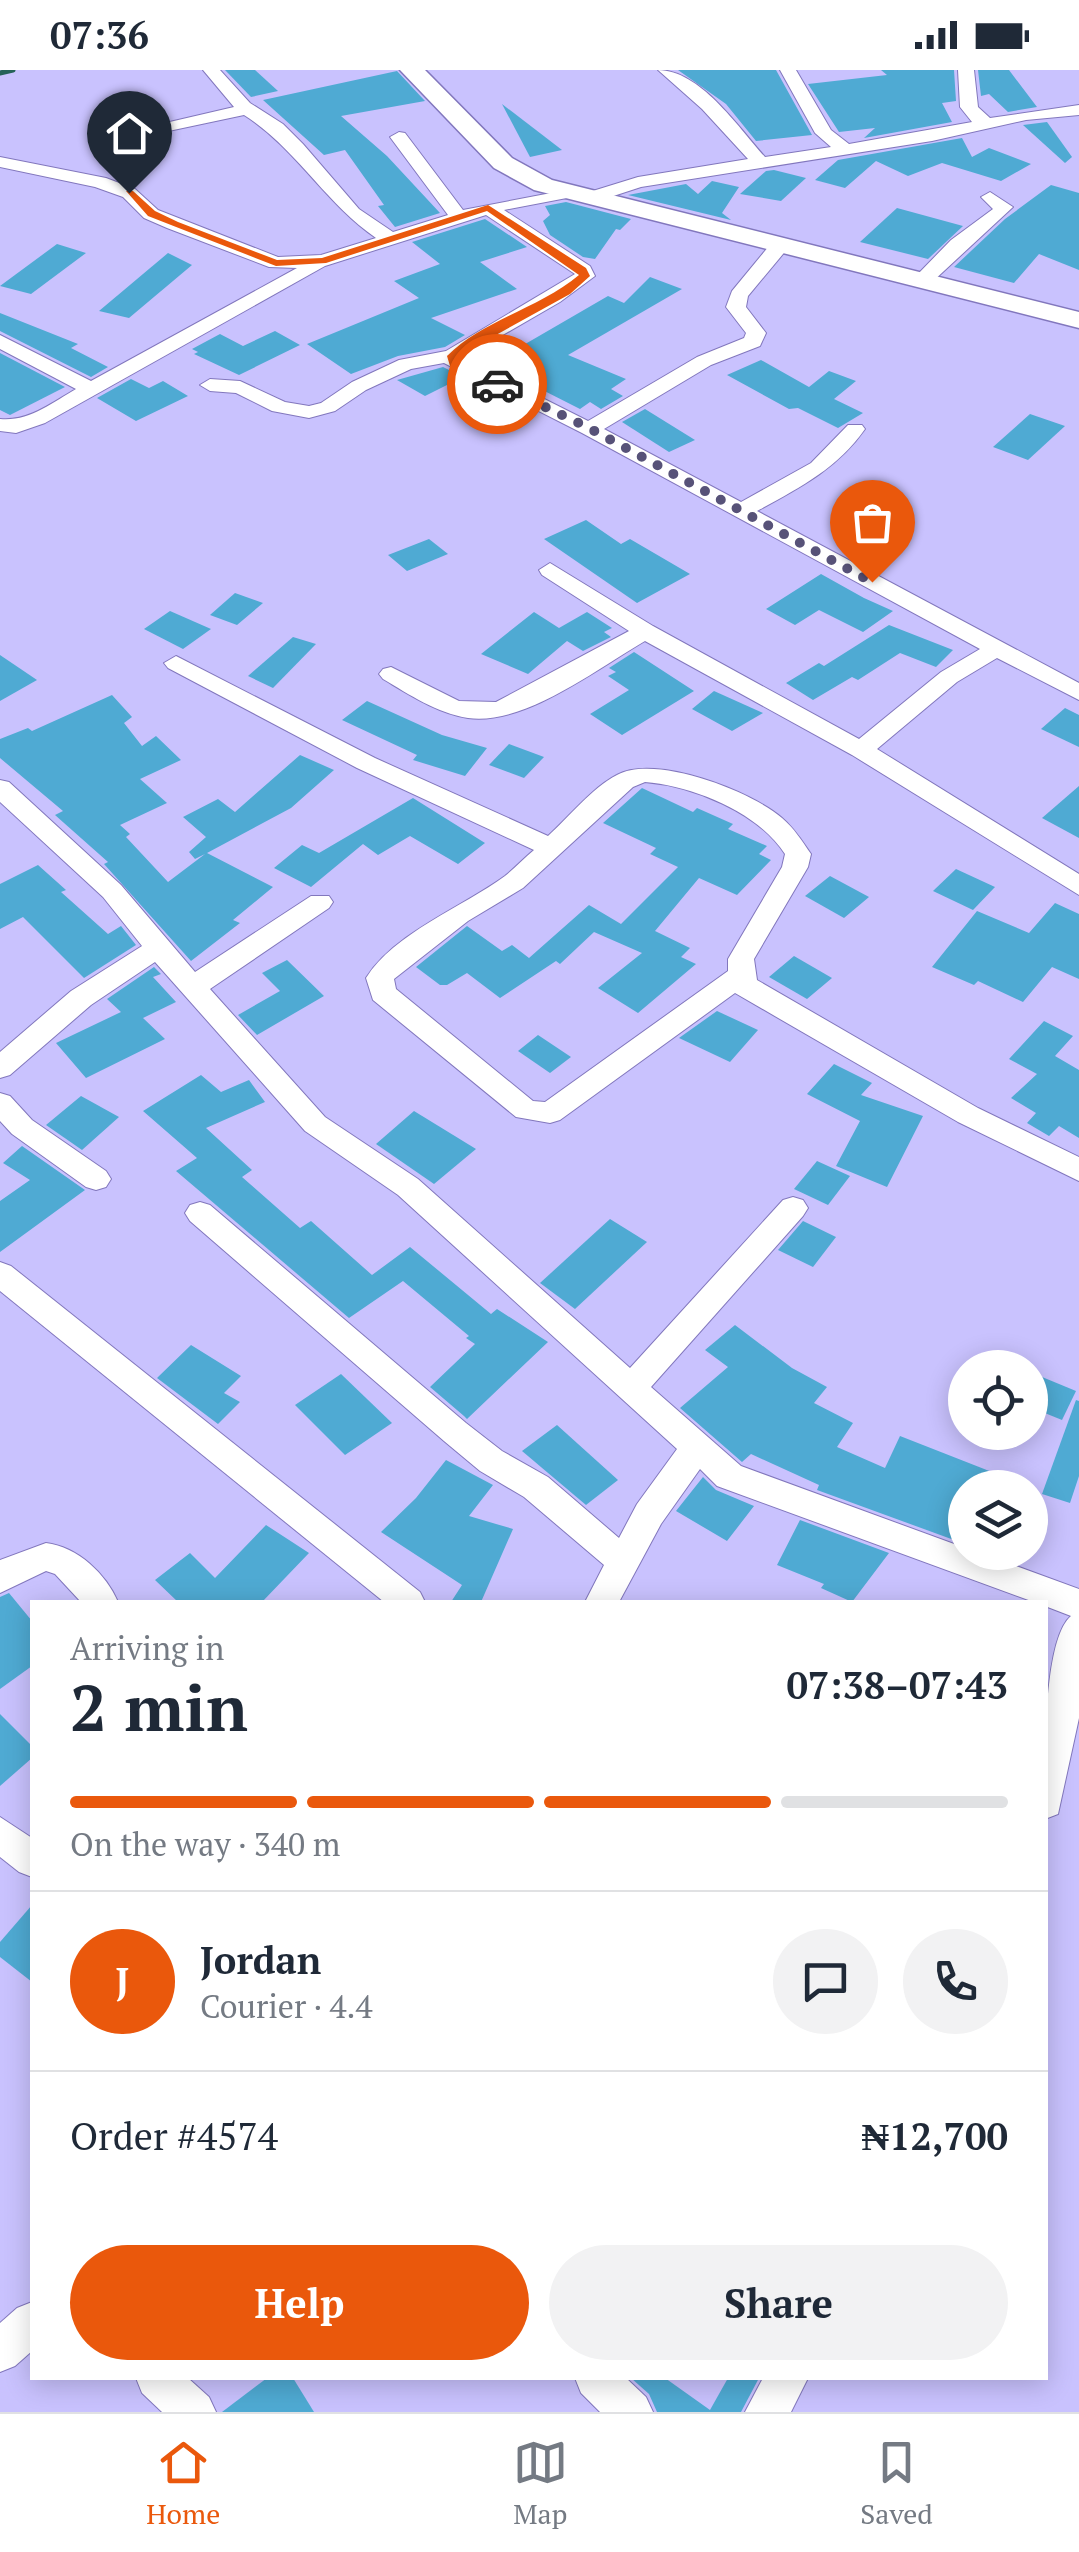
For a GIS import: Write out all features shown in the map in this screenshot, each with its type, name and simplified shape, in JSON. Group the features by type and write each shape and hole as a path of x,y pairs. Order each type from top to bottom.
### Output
{"main road":[{"path":"412,70 503,163 526,178 578,196 1079,320"}],"street":[{"path":"212,70 247,109 298,148 352,213 390,239"},
{"path":"666,70 708,105 760,162"},
{"path":"788,70 824,132 844,149"},
{"path":"966,70 970,114 989,125"},
{"path":"136,135 247,109"},
{"path":"0,425 16,427 38,419 322,261 458,216 638,182 1079,110"},
{"path":"399,137 458,216"},
{"path":"0,162 100,182 129,193 151,214 263,260 322,261"},
{"path":"924,279 958,244 1000,213 1004,207 990,197"},
{"path":"210,386 240,387 279,407 308,412 328,407 359,386 406,364 452,356 467,344 566,292 585,276 583,270 488,208"},
{"path":"589,428 704,360 753,342 756,334 736,307 738,295 782,244"},
{"path":"0,341 89,388"},
{"path":"452,356 454,364 589,428 1079,693"},
{"path":"740,510 821,467 843,448 855,428"},
{"path":"550,570 645,631 861,750 1079,886"},
{"path":"390,674 466,714 496,712 517,704 645,631"},
{"path":"861,750 949,677 996,649"},
{"path":"176,663 366,763 552,848"},
{"path":"740,975 550,1113 526,1110 383,993 380,978 459,915 514,882 624,781 644,774 706,791 764,816 783,832 798,854 795,868 752,935 742,959 740,975 746,986 968,1115 1079,1170"},
{"path":"0,788 112,891 315,1124 408,1187 729,1476 1079,1604"},
{"path":"194,986 320,902"},
{"path":"0,1068 81,998 158,948"},
{"path":"0,1103 22,1127 96,1180"},
{"path":"630,1389 792,1208"},
{"path":"200,1213 455,1432 491,1461 536,1488 622,1560"},
{"path":"0,1274 236,1468 405,1600"},
{"path":"604,1600 649,1514 696,1448"},
{"path":"0,1578 32,1556 54,1556 74,1570 98,1600"},
{"path":"1048,1782 1079,1628"},
{"path":"0,1834 30,1858"},
{"path":"0,2351 30,2325"},
{"path":"159,2380 194,2412"},
{"path":"598,2380 631,2412"},
{"path":"766,2412 785,2380"}],"building":[{"path":"225,70 255,70 278,91 251,97"},
{"path":"678,70 776,70 812,135 756,141 726,104"},
{"path":"881,70 954,70 956,101 942,103 952,122 864,138 875,128 839,132 808,84 887,75"},
{"path":"978,70 1009,70 1037,107 1008,112 989,94 981,96"},
{"path":"397,71 425,101 341,116 387,156 440,213 395,227 345,150 324,155 263,100"},
{"path":"502,104 562,150 530,157"},
{"path":"1047,122 1072,157 1065,163 1023,125"},
{"path":"962,138 972,157 989,148 1031,164 1001,181 942,163 908,176 876,161 845,188 815,180 838,160"},
{"path":"766,171 806,178 781,201 740,194"},
{"path":"712,181 739,187 722,213 731,220 628,195 686,184 698,194"},
{"path":"1051,185 1079,193 1079,270 1039,254 1014,283 954,267 1005,219"},
{"path":"566,202 631,219 620,230 616,229 595,259 583,257 550,235 543,221 550,215 545,206"},
{"path":"897,208 963,226 928,259 860,242"},
{"path":"485,219 527,247 480,262 517,289 431,318 465,335 445,347 398,356 351,374 307,344 419,298 394,281 440,264 412,242"},
{"path":"57,244 86,253 31,294 0,286"},
{"path":"168,253 192,265 129,318 99,311"},
{"path":"650,277 682,289 568,355 626,379 611,389 623,396 601,409 590,402 580,409 491,364 608,296 624,303"},
{"path":"0,313 78,344 71,348 108,367 91,377 0,331"},
{"path":"275,331 300,345 239,375 194,354 198,352 192,349 220,334 243,346"},
{"path":"0,353 65,387 10,415 0,410"},
{"path":"761,360 809,387 829,371 856,381 834,399 863,413 838,428 798,408 789,409 727,375"},
{"path":"443,367 463,377 425,396 397,380"},
{"path":"131,379 149,388 163,381 188,396 136,421 97,398"},
{"path":"645,409 695,440 669,452 622,422"},
{"path":"1030,414 1065,426 1028,460 993,447"},
{"path":"586,520 621,544 630,539 690,574 637,603 544,539"},
{"path":"429,539 448,554 407,571 388,555"},
{"path":"821,574 893,611 863,632 819,610 795,625 766,609"},
{"path":"235,593 263,603 237,625 210,615"},
{"path":"170,611 211,629 183,649 144,629"},
{"path":"534,612 559,628 587,612 612,628 604,632 611,637 583,651 567,641 528,674 481,654"},
{"path":"889,625 953,650 936,667 900,653 858,680 852,677 813,700 786,683 819,663 824,666"},
{"path":"293,637 316,644 273,688 248,676"},
{"path":"634,652 694,691 622,735 590,714 629,690 608,676 616,672 609,668"},
{"path":"0,655 37,680 0,701"},
{"path":"714,691 763,713 732,731 692,709"},
{"path":"112,695 132,717 124,723 142,746 156,736 181,760 140,779 167,803 120,825 130,834 126,837 168,882 205,854 195,859 189,852 206,837 183,817 218,799 235,812 300,755 334,770 291,808 207,853 273,887 233,920 240,923 191,961 104,864 108,862 55,815 63,811 0,758 0,739 28,728 32,731"},
{"path":"367,701 442,735 487,748 465,776 413,760 417,755 342,720"},
{"path":"1065,708 1079,715 1079,747 1041,729"},
{"path":"509,744 544,757 524,778 489,765"},
{"path":"1079,786 1079,838 1042,818"},
{"path":"642,788 693,812 697,808 733,824 728,829 767,846 759,854 771,860 737,895 699,878 655,931 690,948 681,957 696,964 638,1013 598,988 642,953 594,932 560,964 556,961 500,998 467,973 440,985 416,967 467,926 502,951 512,945 529,958 589,905 621,924 678,867 650,854 656,848 603,823"},
{"path":"413,798 485,843 458,864 410,836 378,855 363,844 311,887 274,868 302,845 319,853"},
{"path":"38,865 66,890 61,892 108,934 121,926 136,945 84,978 23,917 0,929 0,884"},
{"path":"956,869 995,887 973,910 933,891"},
{"path":"830,876 869,897 844,918 805,896"},
{"path":"1055,903 1079,914 1079,979 1052,967 1023,1002 978,981 974,985 932,967 977,911 1029,933"},
{"path":"794,956 832,978 807,999 769,977"},
{"path":"287,960 324,996 257,1035 238,1015 280,991 262,973"},
{"path":"154,967 161,974 153,977 176,1002 143,1018 165,1039 86,1078 56,1043 121,1012 107,999"},
{"path":"717,1011 758,1030 730,1062 679,1038"},
{"path":"1044,1021 1073,1036 1055,1056 1079,1070 1079,1138 1059,1126 1049,1136 1027,1123 1036,1113 1011,1098 1037,1074 1009,1059"},
{"path":"538,1035 571,1057 550,1073 518,1051"},
{"path":"834,1064 872,1083 861,1095 923,1116 887,1187 836,1166 860,1121 807,1094"},
{"path":"201,1075 221,1092 249,1080 265,1102 206,1128 252,1170 242,1177 300,1228 311,1221 372,1275 410,1247 491,1314 497,1309 548,1342 467,1419 430,1387 475,1344 466,1338 469,1336 403,1281 349,1318 176,1171 197,1158 143,1111"},
{"path":"81,1096 119,1117 82,1150 46,1125"},
{"path":"414,1111 476,1149 434,1184 376,1144"},
{"path":"22,1146 85,1190 0,1252 0,1201 30,1180 3,1163"},
{"path":"817,1161 850,1176 828,1205 794,1189"},
{"path":"610,1219 647,1242 575,1309 540,1283"},
{"path":"803,1221 836,1237 813,1267 778,1250"},
{"path":"735,1325 792,1368 827,1387 814,1403 853,1423 837,1447 885,1468 900,1436 987,1470 948,1470 948,1538 817,1490 819,1485 751,1454 742,1462 680,1408 728,1367 705,1350"},
{"path":"191,1345 241,1376 224,1393 240,1402 218,1424 157,1378"},
{"path":"341,1374 392,1423 345,1455 295,1405"},
{"path":"1048,1379 1076,1391 1062,1420 1048,1414"},
{"path":"1076,1400 1079,1401 1079,1476 1070,1503 1048,1496 1048,1477"},
{"path":"557,1425 618,1480 586,1505 522,1451"},
{"path":"446,1460 493,1485 469,1516 513,1529 482,1600 452,1600 462,1585 381,1532 416,1498"},
{"path":"703,1477 716,1490 754,1506 727,1541 676,1511"},
{"path":"800,1520 889,1553 854,1600 777,1565"},
{"path":"266,1525 309,1553 264,1600 176,1600 155,1580 190,1553 215,1578"},
{"path":"9,1593 30,1619 30,1667 0,1689 0,1597"},
{"path":"0,1714 30,1744 30,1760 0,1786"},
{"path":"30,1907 30,1980 0,1957 0,1942"},
{"path":"264,2380 294,2380 314,2412 222,2412"},
{"path":"633,2380 668,2380 710,2410 727,2380 758,2380 741,2412 657,2412 649,2394"}],"waterway":[{"path":"0,73 13,70"}],"way so far":[{"path":"497,384 589,428 872,582"}],"route":[{"path":"129,193 151,214 174,224 263,260 296,264 322,261 488,208 583,270 585,276 566,292 467,344 452,356 454,364 497,384"}]}
